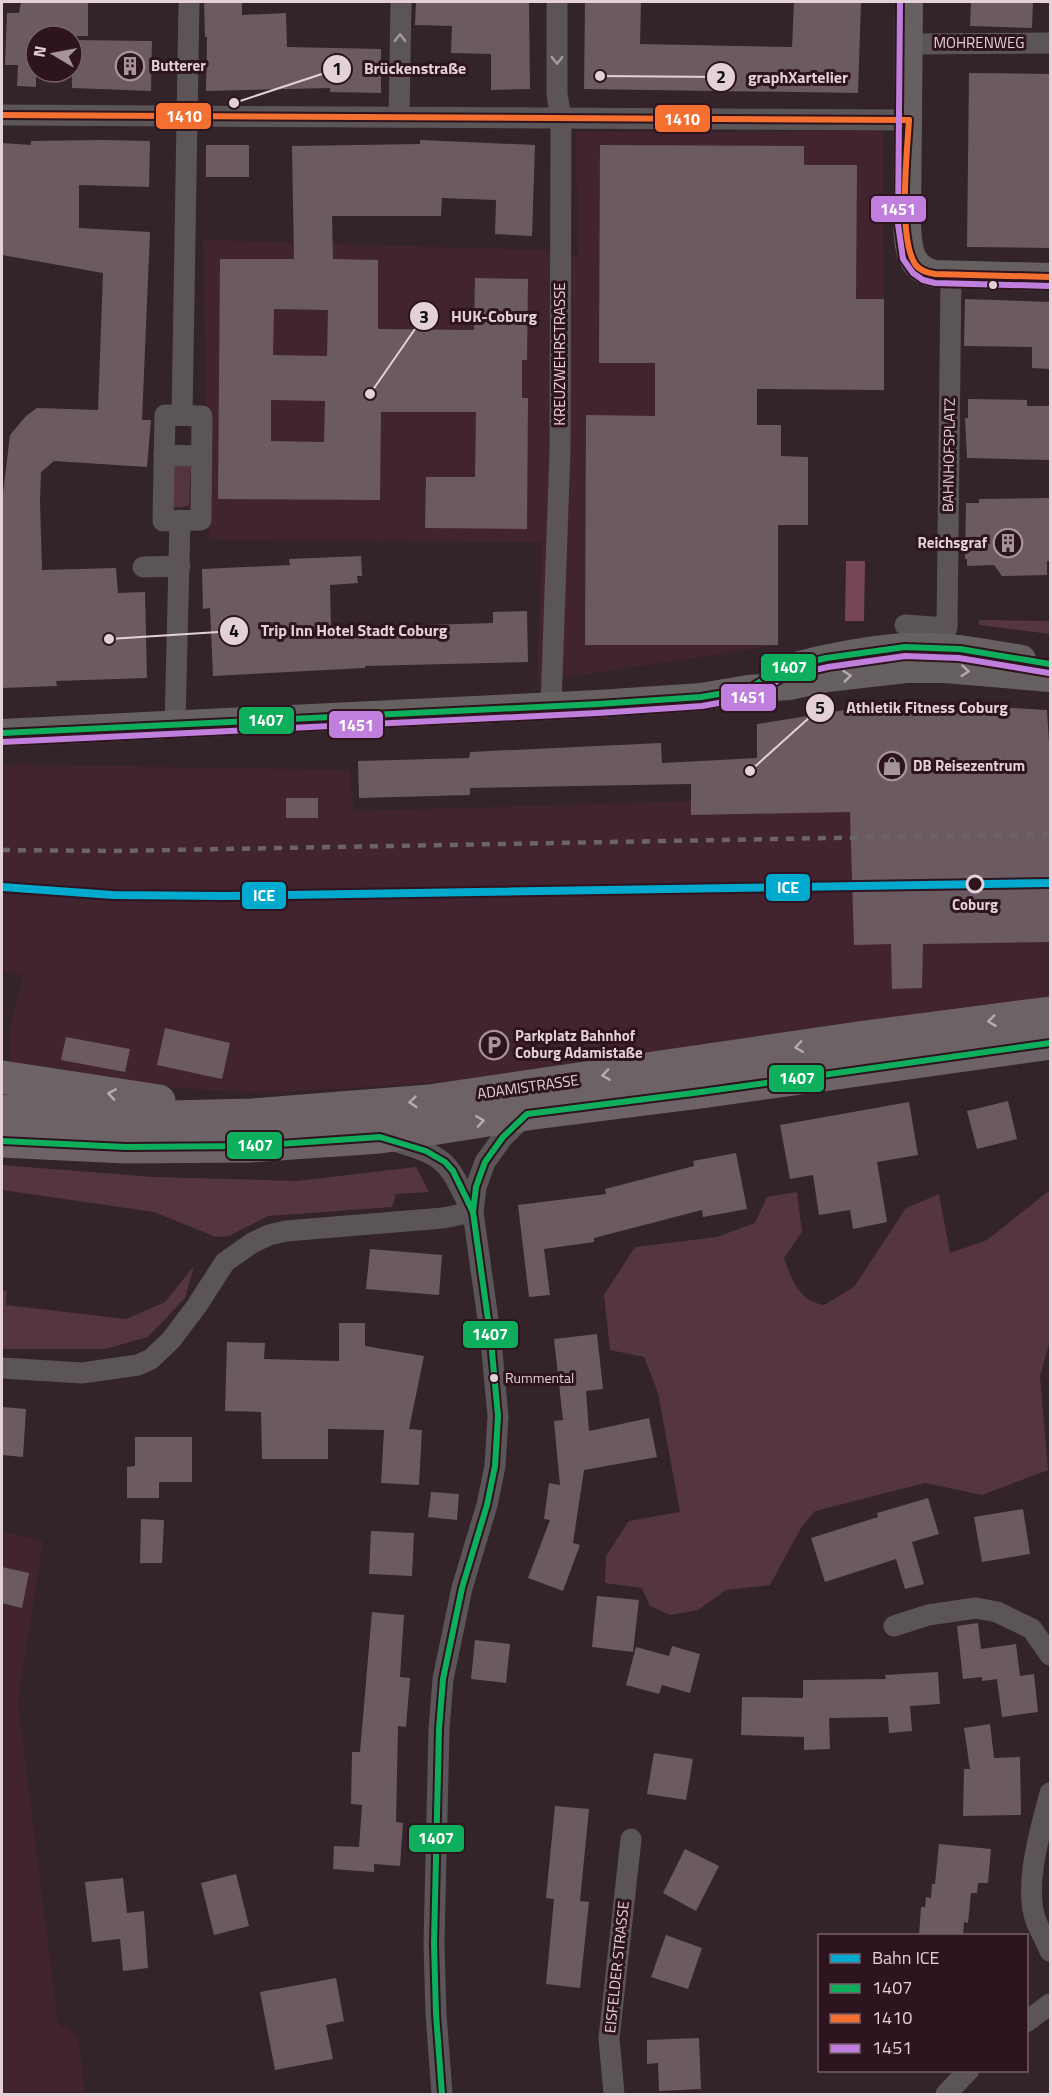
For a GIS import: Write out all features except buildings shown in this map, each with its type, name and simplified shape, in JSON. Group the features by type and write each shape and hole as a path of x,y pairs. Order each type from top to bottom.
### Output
{"highway":[{"name":"ADAMISTRASSE","path":"2,1111 129,1118 253,1115 429,1101 858,1038 1050,1013"},
{"name":"ADAMISTRASSE","path":"2,1141 125,1147 250,1146 380,1137 527,1114 1050,1043"},
{"path":"2,1077 253,1115"}],"street":[{"path":"182,415 189,2"},
{"path":"399,117 400,2"},
{"name":"KREUZWEHRSTRASSE","path":"551,706 560,462 561,118 557,94 557,2"},
{"path":"909,2 908,246 915,264 929,273 951,276 1050,277"},
{"name":"MOHRENWEG","path":"908,44 1050,43"},
{"path":"2,115 909,120"},
{"name":"BAHNHOFSPLATZ","path":"905,625 947,628 951,276"},
{"path":"165,415 182,415 202,416 201,520 163,521 165,415"},
{"path":"164,455 202,456"},
{"path":"175,724 180,520"},
{"path":"143,567 180,566"},
{"path":"748,689 781,669 826,658 905,647 960,649 1050,664"},
{"path":"2,733 701,697 906,669 944,669 1050,678"},
{"path":"472,1212 476,1187 485,1162 503,1137 527,1114"},
{"path":"380,1137 426,1151 445,1162 453,1171 472,1212 491,1341 498,1416 488,1505 462,1588 443,1679 439,1729 434,1944 442,2094"},
{"path":"2,1368 82,1373 138,1365 151,1359 171,1340 225,1262 268,1235 286,1231 443,1218 472,1212"},
{"path":"894,1626 928,1614 976,1608 998,1612 1032,1629 1050,1654"},
{"path":"1050,1793 1032,1885 1036,1921 1050,1951"},
{"name":"EISFELDER STRASSE","path":"614,2094 609,2038 631,1839"},
{"path":"1028,2020 1050,2004"},
{"path":"946,2094 967,2072"}],"shaded area":[{"path":"883,131 884,390 757,389 757,425 781,425 781,456 808,457 808,525 778,526 778,645 537,682 542,542 209,540 203,240 545,250 579,256 575,132"},
{"path":"169,463 191,463 189,506 171,508"},
{"path":"846,561 865,561 864,621 845,621"},
{"path":"979,620 1050,621 1050,634 979,625"},
{"path":"2,764 349,770 354,811 1050,791 1050,997 449,1082 268,1093 175,1088 9,1065 9,1032 23,976 2,970"},
{"path":"2,1165 152,1177 297,1181 416,1167 429,1192 396,1194 392,1207 268,1216 229,1236 216,1237 154,1212 2,1190"},
{"path":"1050,1190 1050,1341 1040,1376 1048,1470 982,1495 925,1483 815,1511 801,1528 770,1585 726,1590 698,1610 670,1615 650,1606 642,1588 605,1583 606,1556 629,1521 680,1512 658,1393 644,1357 610,1350 604,1295 635,1247 717,1237 755,1223 767,1197 797,1192 802,1232 784,1258 802,1294 815,1303 824,1305 854,1287 906,1208 939,1194 950,1253 987,1240"},
{"path":"194,1266 185,1298 148,1337 105,1349 2,1349 2,1290 7,1291 6,1305 126,1319 165,1302"},
{"path":"2,1532 43,1541 18,1702 58,2024 78,2035 85,2094 2,2094"}],"railway":[{"path":"2,850 114,851 1050,834"}],"rail line":[{"name":"ICE","path":"2,887 113,895 224,896 1050,883"}],"transit line":[{"name":"1451","path":"900,2 898,224 903,259 913,273 923,280 935,283 1050,286"},
{"name":"1410","path":"2,115 909,120"},
{"name":"1410","path":"909,120 905,215 910,251 915,264 924,271 935,274 1050,277"},
{"name":"1407","path":"2,733 701,697 748,689 781,669 826,658 905,647 960,649 1050,664"},
{"name":"1451","path":"2,742 702,706 751,697 784,677 828,667 905,656 959,658 1049,673"},
{"name":"1407","path":"442,2094 434,1944 439,1729 443,1679 462,1588 487,1505 495,1466 498,1416 491,1341 473,1212 476,1187 485,1162 503,1137 527,1114 1050,1043"},
{"name":"1407","path":"2,1141 125,1147 250,1146 380,1137 426,1151 445,1162 453,1171 473,1212"}],"place":[{"name":"Butterer","path":"130,66"},
{"name":"graphXartelier","path":"600,76"},
{"name":"Brückenstraße","path":"234,103"},
{"name":"HUK-Coburg","path":"370,394"},
{"name":"Reichsgraf","path":"1008,543"},
{"name":"Trip Inn Hotel Stadt Coburg","path":"109,639"},
{"name":"DB Reisezentrum","path":"892,766"},
{"name":"Athletik Fitness Coburg","path":"750,771"},
{"name":"Coburg","path":"975,884"},
{"name":"Parkplatz Bahnhof Coburg Adamistaße","path":"494,1045"},
{"name":"Rummental","path":"494,1378"}]}
